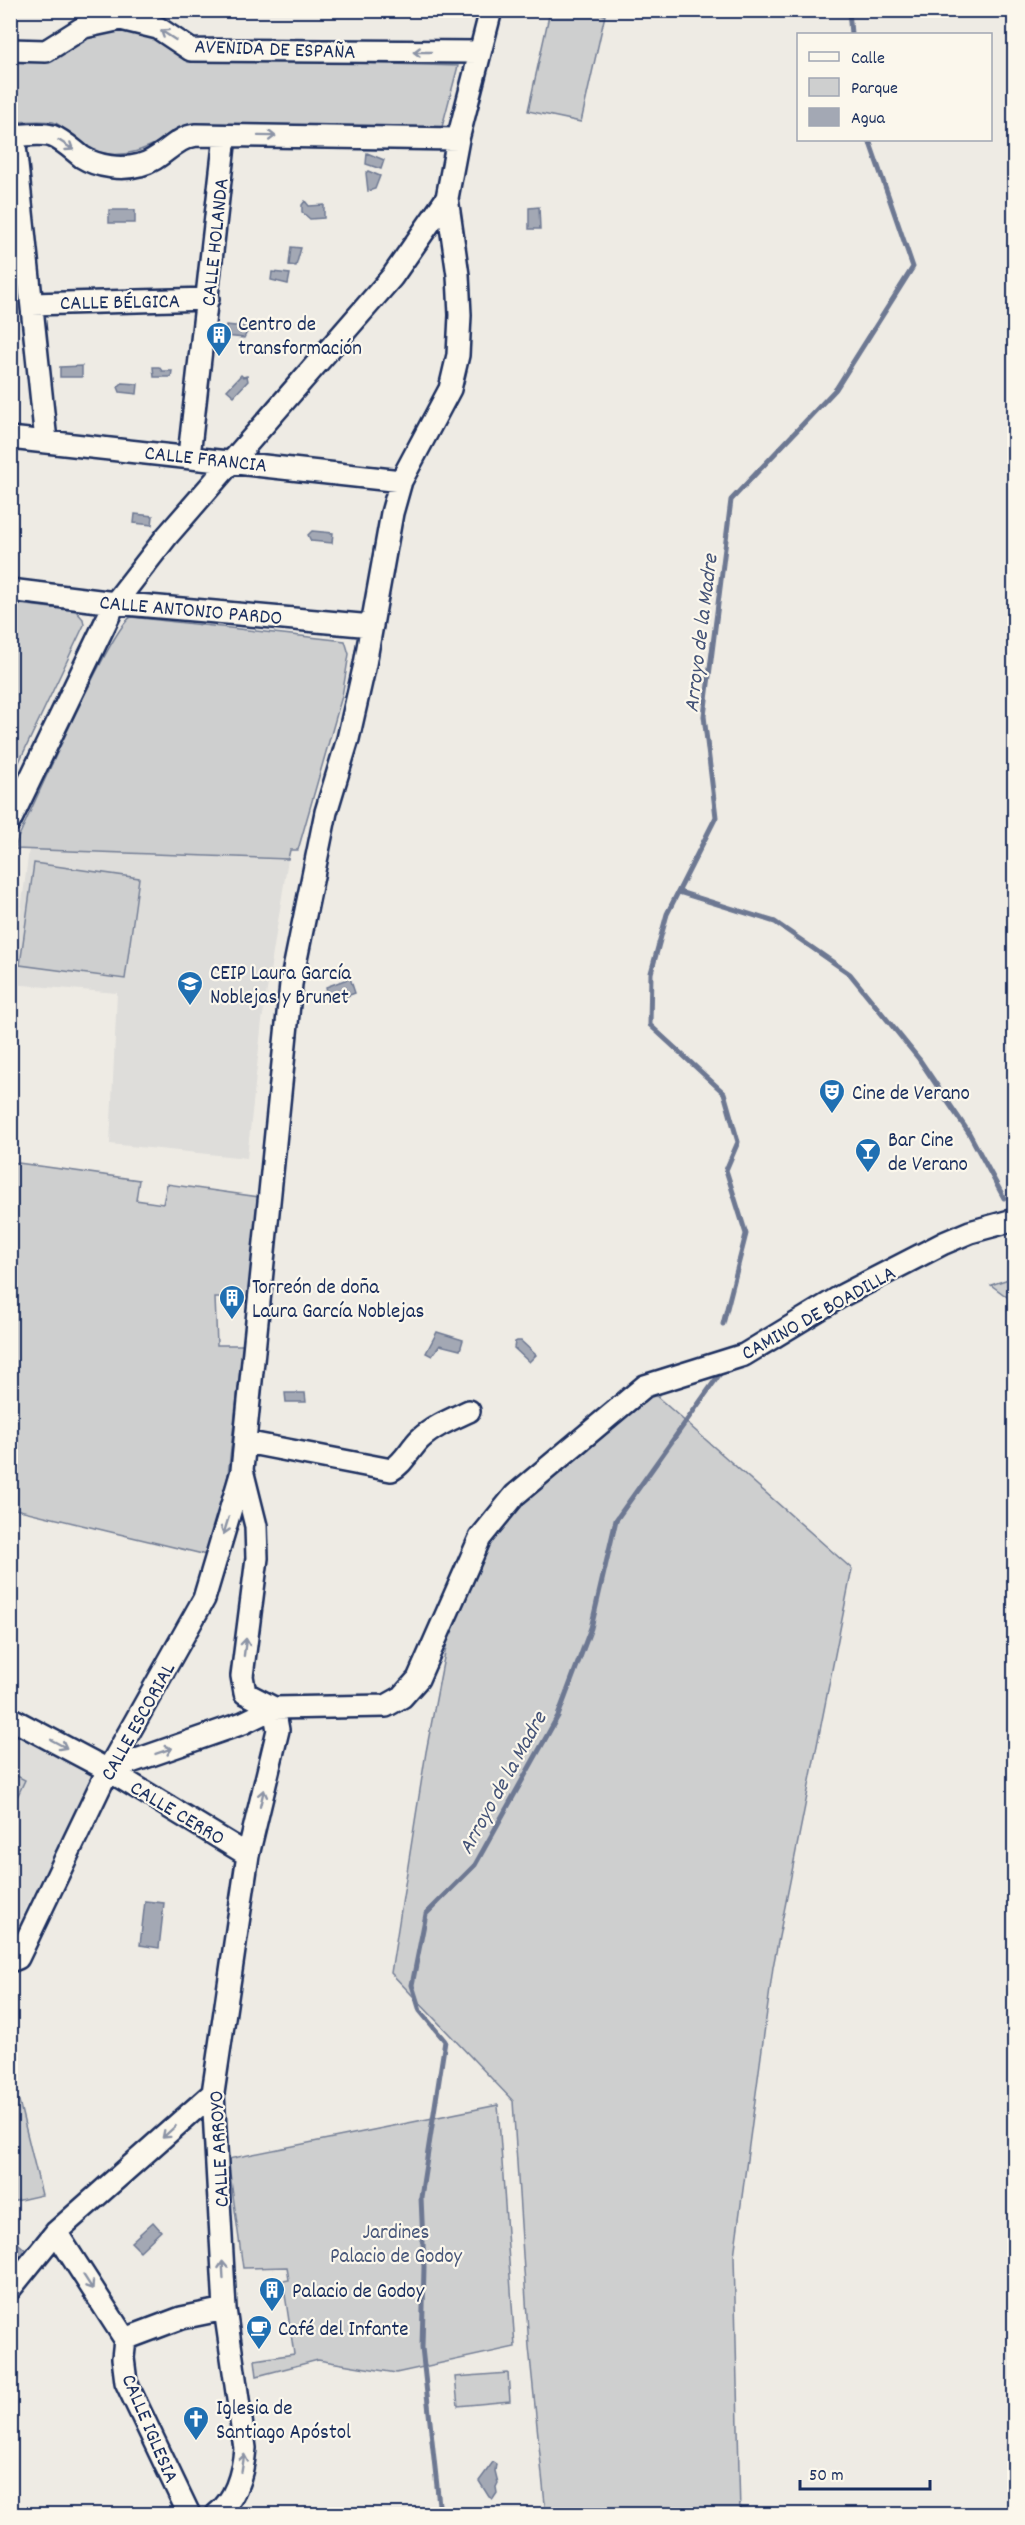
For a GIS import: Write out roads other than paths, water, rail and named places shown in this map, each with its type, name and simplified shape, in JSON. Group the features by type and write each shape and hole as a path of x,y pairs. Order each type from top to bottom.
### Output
{"street":[{"path":"231,1727 245,1693 242,1676 257,1558 256,1526 242,1470 291,984 318,847 348,739 372,626 392,513 401,481 450,389 458,355 459,295 447,198 458,139 491,10"},
{"name":"AVENIDA DE ESPAÑA","path":"10,50 46,51 84,27 121,19 158,28 191,50 480,52"},
{"path":"46,441 13,136 51,136 84,158 100,165 118,167 149,162 186,136 458,139"},
{"name":"CALLE HOLANDA","path":"189,456 225,136"},
{"path":"10,821 115,603 167,536 392,278 447,198"},
{"name":"CALLE BÉLGICA","path":"32,303 208,299"},
{"name":"CALLE FRANCIA","path":"10,438 401,481"},
{"name":"CALLE ANTONIO PARDO","path":"10,590 115,603 372,626"},
{"name":"CAMINO DE BOADILLA","path":"274,1708 386,1706 402,1697 417,1679 480,1538 515,1495 645,1386 744,1355 843,1295 944,1244 970,1232 1014,1220"},
{"path":"245,1442 391,1470 397,1467 420,1439 444,1422 469,1411"},
{"name":"CALLE ESCORIAL","path":"10,1961 18,1958 108,1770 204,1599 242,1470"},
{"path":"245,1693 274,1708"},
{"path":"108,1770 231,1727 274,1708"},
{"name":"CALLE ARROYO","path":"218,2514 234,2492 243,2471 245,2448 225,2309 213,2093 248,1855 278,1730 274,1708"},
{"name":"CALLE CERRO","path":"10,1718 108,1770 248,1855"},
{"path":"10,2289 56,2232 213,2093"},
{"path":"56,2232 125,2339 181,2319 225,2309"},
{"name":"CALLE IGLESIA","path":"125,2339 123,2358 126,2382 189,2514"}],"water":[{"path":"367,153 384,160 381,169 366,164"},
{"path":"368,171 380,176 375,189 368,191 366,173"},
{"path":"305,201 309,206 324,205 324,218 310,219 302,212 302,205"},
{"path":"539,207 540,229 529,229 529,208"},
{"path":"109,210 135,210 135,223 109,223"},
{"path":"291,247 301,248 296,266 289,265"},
{"path":"272,272 290,274 288,284 271,280"},
{"path":"226,325 245,327 247,332 244,338 225,336"},
{"path":"82,366 82,377 60,377 60,367"},
{"path":"153,367 159,367 162,371 172,371 171,377 154,377"},
{"path":"241,375 247,376 248,381 234,396 227,390"},
{"path":"122,383 138,384 137,394 120,392 118,387"},
{"path":"135,514 153,516 152,525 134,523"},
{"path":"312,531 333,533 332,543 311,541 308,535"},
{"path":"350,978 355,993 331,1002 329,998 325,999 323,992 327,991 326,987"},
{"path":"437,1332 463,1340 460,1350 440,1345 432,1356 426,1353"},
{"path":"517,1341 521,1341 536,1355 529,1362 514,1348"},
{"path":"285,1393 305,1393 306,1402 286,1402"},
{"path":"145,1901 164,1903 159,1948 140,1945"},
{"path":"153,2222 161,2231 140,2251 131,2242"},
{"path":"11,2237 28,2252 11,2272"},
{"path":"493,2462 496,2464 498,2483 497,2493 493,2499 489,2497 479,2481"}],"waterway":[{"name":"Arroyo de la Madre","path":"849,10 851,33"},
{"name":"Arroyo de la Madre","path":"723,1324 746,1234 726,1170 738,1142 724,1093 650,1025 651,973 667,914 716,817 704,716 731,500 836,389 913,267 869,141"},
{"path":"679,892 775,922 850,974 919,1059 969,1133 1004,1198"},
{"name":"Arroyo de la Madre","path":"440,2514 422,2348 424,2267 421,2197 445,2041 420,2011 412,1985 426,1914 475,1865 558,1716 591,1628 616,1520 724,1368"}],"place":[{"name":"Centro de transformación","path":"219,358"},
{"name":"CEIP Laura García Noblejas y Brunet","path":"190,1007"},
{"name":"Cine de Verano","path":"832,1115"},
{"name":"Bar Cine de Verano","path":"868,1174"},
{"name":"Torreón de doña Laura García Noblejas","path":"232,1321"},
{"name":"Palacio de Godoy","path":"272,2313"},
{"name":"Café del Infante","path":"259,2351"},
{"name":"Iglesia de Santiago Apóstol","path":"196,2442"}],"park label":[{"name":"Jardines Palacio de Godoy","path":"396,2243"}]}
